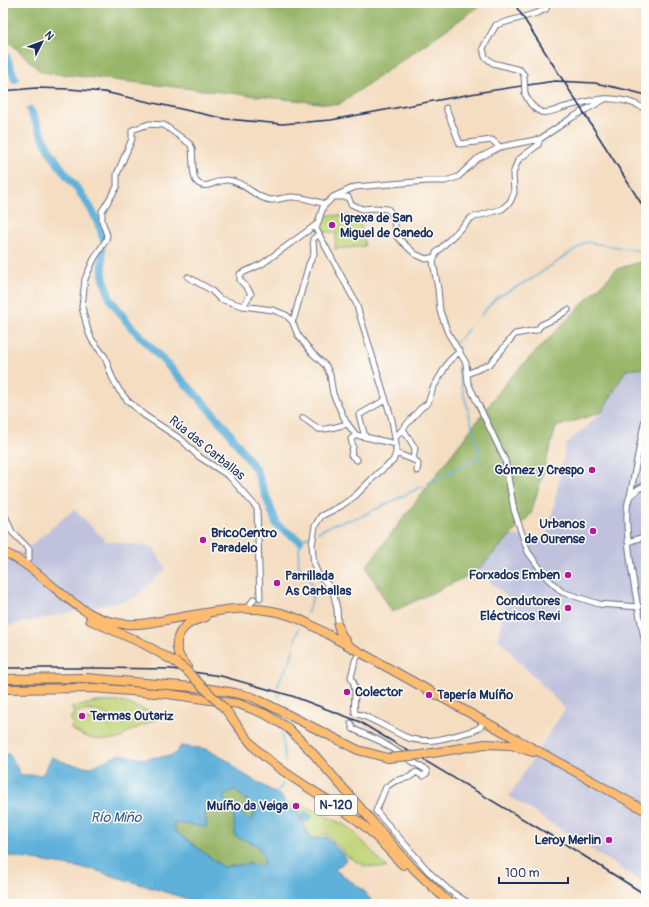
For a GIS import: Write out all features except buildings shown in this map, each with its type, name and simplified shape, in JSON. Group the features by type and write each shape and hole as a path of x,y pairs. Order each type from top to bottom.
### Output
{"highway":[{"name":"N-120","path":"3,552 25,563 65,597 86,612 100,619 119,623 150,623 218,610 266,609 292,616 360,652 646,811"},
{"name":"N-120","path":"3,556 33,575 75,611 98,624 144,644 175,662 186,670 225,709"},
{"name":"N-120","path":"246,610 204,618 185,626 179,634 177,646 180,658 207,687 258,751 292,777 363,825 412,875 446,904"},
{"path":"329,635 335,632 338,625"},
{"path":"338,625 340,632 349,646"},
{"path":"3,679 86,678 204,688 235,693 252,697 270,705 358,750 388,758 421,755 485,744 510,745 532,751 558,762"},
{"path":"3,689 93,688 168,694 238,704 265,714 288,728 307,746 411,866 452,904"}],"street":[{"path":"548,3 546,9 537,13 496,25 483,48 485,57 493,63 520,70 524,75 525,94 530,106 542,113 586,101 620,98 635,103 646,109"},
{"path":"338,625 334,595 314,565 312,545 315,526 321,516 341,506 355,496 378,473 393,461 396,453 396,444 392,420 356,303 318,235 316,228 323,207 332,198 355,187 445,181 458,177 477,160 500,146 540,139 604,99"},
{"path":"446,108 460,144 492,140 500,146"},
{"name":"Rúa das Carballas","path":"260,598 257,508 229,476 198,456 182,440 144,415 127,400 119,390 103,355 92,340 88,331 82,307 85,279 94,259 106,240 107,235 102,221 102,211 117,186 117,174 132,139 132,130 149,124 164,125 190,144 192,148 194,176 200,185 206,186 224,179 233,180 271,200 294,197 325,204"},
{"path":"540,139 538,145 518,160 513,174 514,193 510,202 502,209 471,218 436,253 433,262 440,311 448,333 466,363 468,383 505,460 514,510 528,552 547,578 562,592 576,598 599,604 639,607"},
{"path":"332,198 348,197 351,204 362,209 388,209 392,216 397,237 415,254 426,259 435,257"},
{"path":"243,306 251,294 240,280 240,274 262,264 317,224"},
{"path":"292,321 309,264 314,254 313,239 318,235"},
{"path":"188,276 211,290 220,299 243,306 273,310 286,315 292,321 298,335 312,353 326,366 330,376 333,394 348,424 356,435 396,444"},
{"path":"467,374 490,364 516,334 537,330 541,325 568,310"},
{"path":"395,438 420,409 428,403 433,388 449,361 460,351"},
{"path":"365,437 359,414 386,400"},
{"path":"646,413 630,496 627,502 626,527 646,647"},
{"path":"304,418 320,429 327,429 337,425 348,424"},
{"path":"403,429 415,448 413,459"},
{"path":"356,435 351,439 353,447 351,455 357,460"},
{"path":"396,453 416,461 418,464 417,470"},
{"path":"630,496 638,489 646,485"},
{"path":"3,511 12,532 29,549 29,559 25,563"},
{"path":"628,542 646,536"},
{"path":"246,610 254,599"},
{"path":"360,652 355,661 351,677 355,684 355,714 364,716 407,737 430,741 475,730 480,727 484,721"},
{"path":"351,723 353,729 380,741 426,770 427,773 423,776 416,772 410,777 395,781 386,787 376,811 429,872 450,891 470,904"}],"shaded area":[{"path":"646,368 646,885 509,796 565,709 498,639 507,597 468,561 477,531 547,539 566,445 602,412 626,370"},
{"path":"74,509 106,541 153,547 166,569 133,599 3,627 3,547 22,553"}],"green space":[{"path":"3,3 484,3 338,105 41,72 3,36"},
{"path":"322,215 350,216 350,220 360,221 365,246 335,249 336,233 319,231"},
{"path":"646,260 646,368 626,370 602,412 556,427 531,514 476,572 392,612 366,567 509,379 617,269"},
{"path":"96,702 122,702 163,716 126,733 122,738 101,740 83,735 70,728 74,724 70,718 74,713 71,708","holes":["88,710 102,713 116,721 110,726 96,719 79,721 74,713"]},
{"path":"235,789 244,799 250,801 254,806 254,816 252,821 231,806 223,797"},
{"path":"295,801 348,827 387,868 365,866 347,856 327,834 316,838 310,837 301,816 291,806"},
{"path":"218,803 234,816 235,836 257,845 265,859 262,866 249,864 223,867 175,831 173,823 207,827 204,813"}],"water":[{"name":"Río Miño","path":"181,746 206,749 230,762 240,772 281,796 290,808 299,814 309,838 316,839 327,837 347,859 339,867 334,869 363,890 374,904 204,904 94,870 3,855 3,754 9,754 21,775 42,775 52,757 69,764 91,767 120,754 142,759 174,755","holes":["235,789 244,799 250,801 254,806 254,816 252,821 231,806 223,797","218,804 234,816 235,836 257,845 265,859 262,866 249,864 223,867 175,831 174,823 207,827 205,813"]},
{"path":"303,812 306,812 312,816 308,822 306,822 302,817"}],"waterway":[{"path":"3,49 15,79"},
{"path":"30,110 51,153 83,196 95,216 103,238"},
{"path":"481,315 496,298 533,278 586,242 642,251 646,250"},
{"path":"102,250 103,275 110,299 128,323 196,395"},
{"path":"456,343 469,328"},
{"path":"428,483 480,457 458,366"},
{"path":"200,399 225,427 256,470 277,525 300,541"},
{"path":"318,532 334,524 362,516 423,486"},
{"path":"307,613 311,604 313,589 310,579 300,569 298,560 300,541 309,536"},
{"path":"278,687 281,677 290,661 299,628"},
{"path":"282,732 285,762"},
{"path":"276,793 283,784"}],"tunnel":[{"path":"351,723 355,713"}],"railway":[{"path":"514,3 646,211"},
{"path":"3,91 36,88 104,92 226,119 282,124 331,120 482,92 555,81 595,83 646,95"},
{"path":"3,668 171,669 221,676 292,696 358,721 565,844 646,895"}],"place":[{"name":"Igrexa de San Miguel de Canedo","path":"332,225"},
{"name":"Gómez y Crespo","path":"592,470"},
{"name":"Urbanos de Ourense","path":"593,531"},
{"name":"BricoCentro Paradelo","path":"203,540"},
{"name":"Forxados Emben","path":"568,575"},
{"name":"Parrillada As Carballas","path":"277,583"},
{"name":"Condutores Eléctricos Revi","path":"568,608"},
{"name":"Colector","path":"347,692"},
{"name":"Tapería Muíño","path":"429,695"},
{"name":"Termas Outariz","path":"82,716"},
{"name":"Muíño da Veiga","path":"296,806"},
{"name":"Leroy Merlin","path":"609,840"}]}
